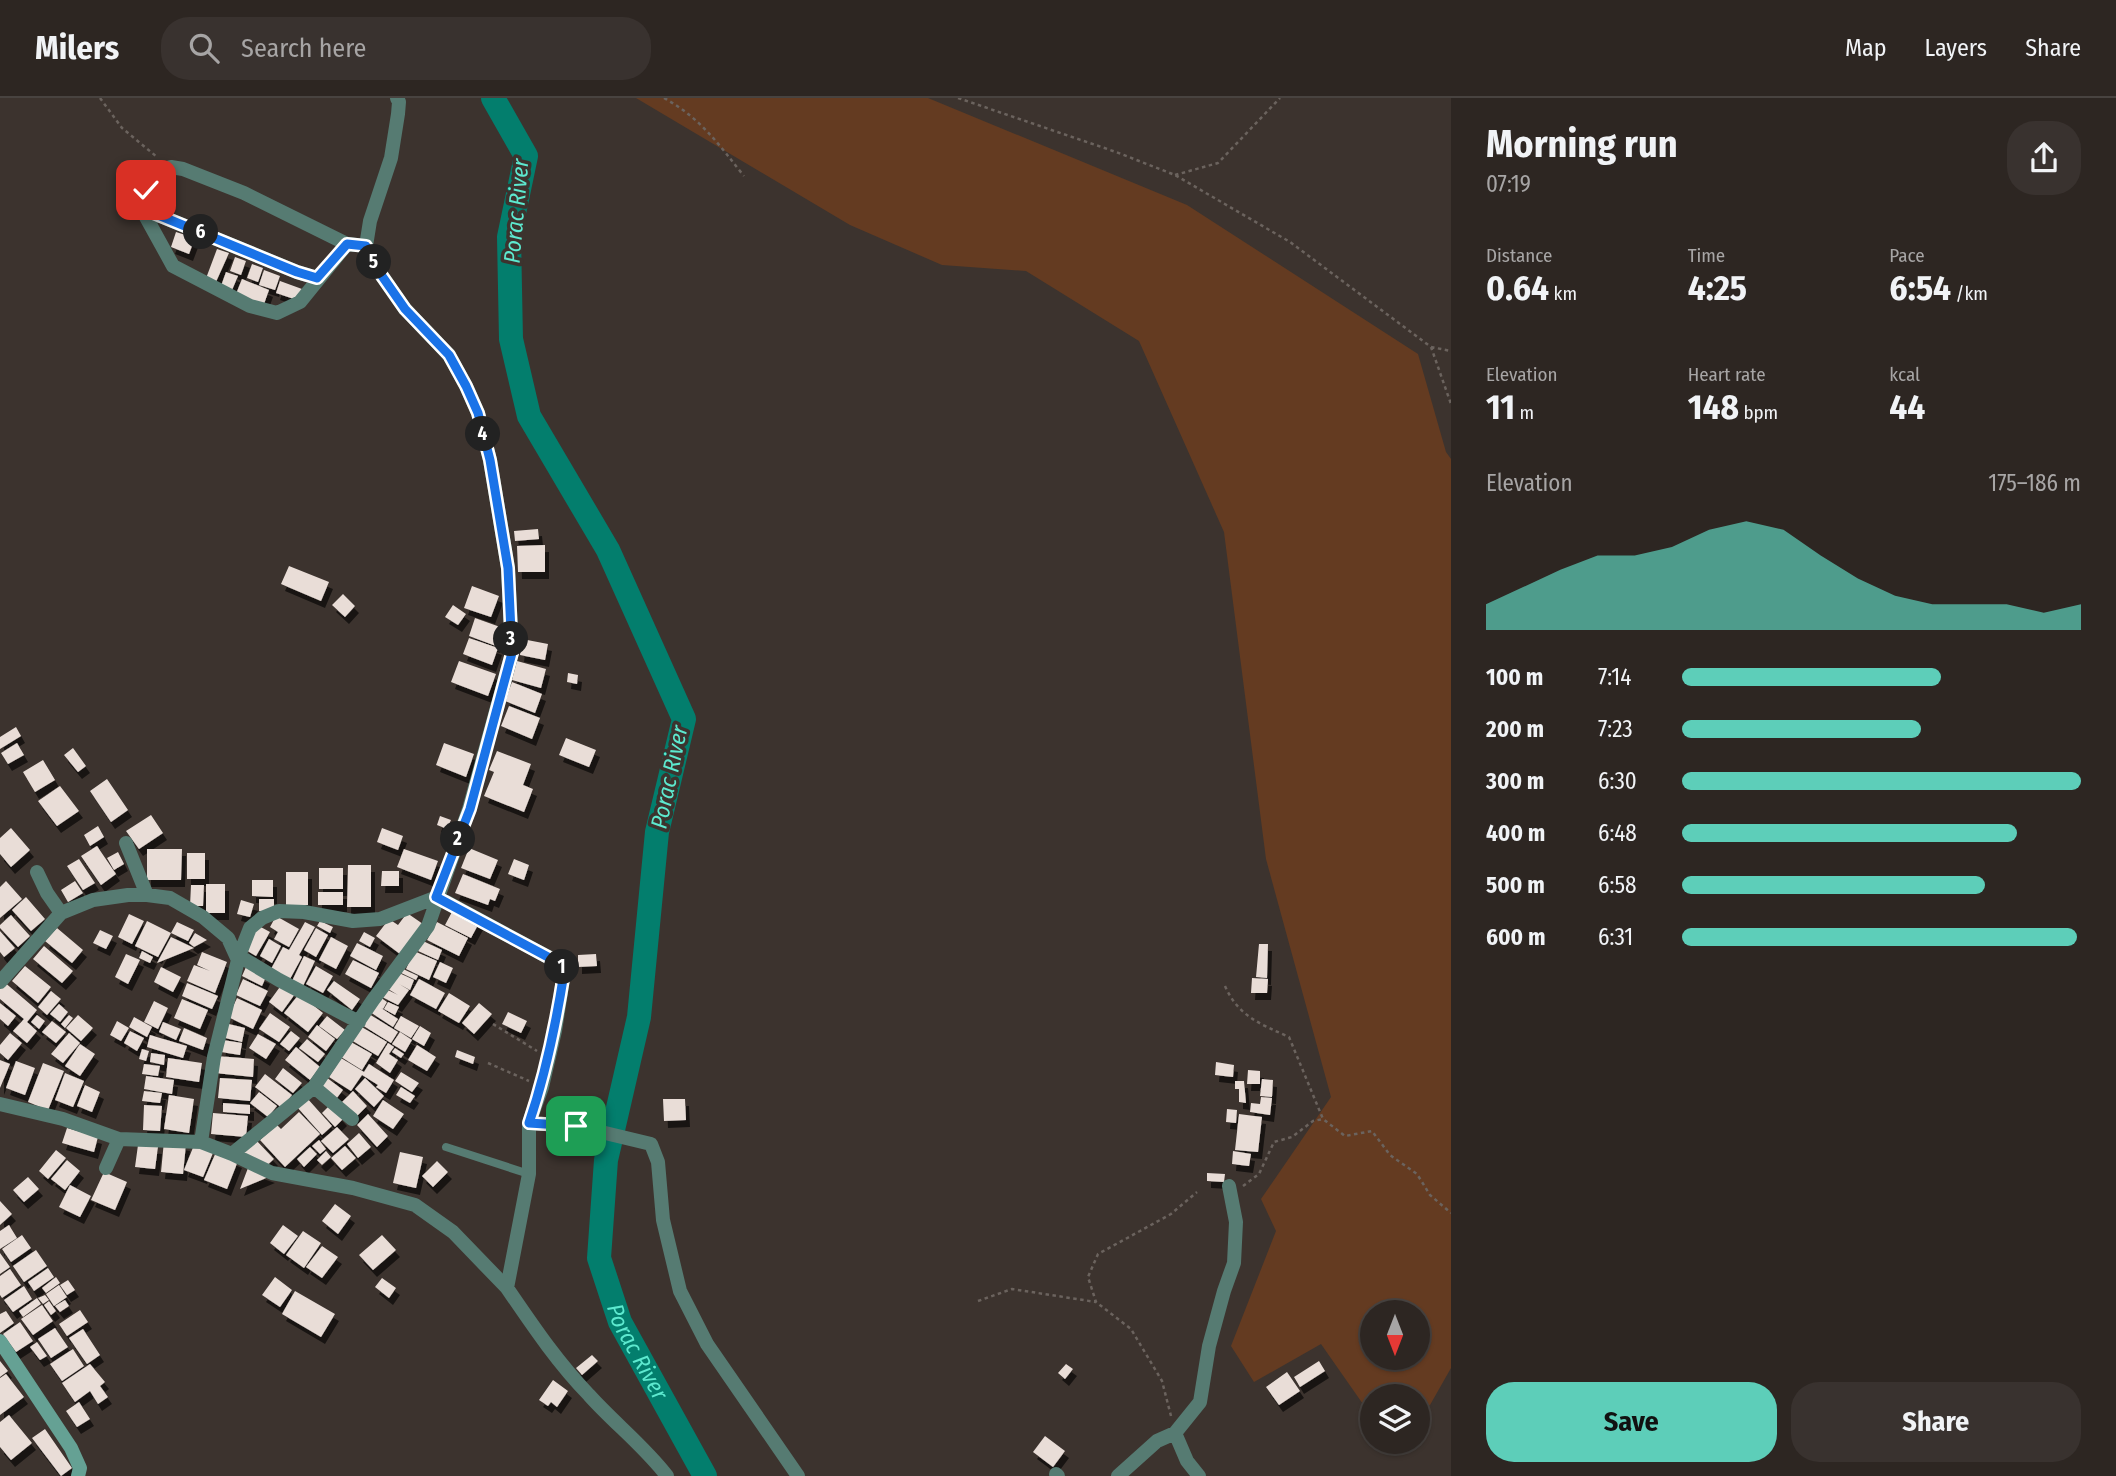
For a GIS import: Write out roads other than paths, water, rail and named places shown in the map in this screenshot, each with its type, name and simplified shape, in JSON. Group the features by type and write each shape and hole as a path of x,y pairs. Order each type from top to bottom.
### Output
{"street":[{"path":"232,1154 314,1087 428,926 436,897 470,809 512,653 508,568 490,460 478,413 449,355 405,309 382,276 366,246 370,221 391,158 398,114 397,98"},
{"path":"347,244 300,302 277,313 250,306 173,266 141,208 146,190 159,170 171,167 183,169 244,193 347,244 366,246"},
{"path":"141,208 317,278"},
{"path":"126,843 147,895"},
{"path":"37,872 61,913"},
{"path":"0,982 61,913 93,900 147,895 170,898 203,917 228,939 239,958 359,1022"},
{"path":"201,1142 214,1057 239,958 250,928 262,918 279,911 304,912 353,921 380,919 436,897 561,964 564,973 555,1031 542,1087 529,1123 529,1174 507,1288"},
{"path":"314,1087 352,1119"},
{"path":"0,1104 63,1119 119,1139 201,1142 272,1173 345,1186 415,1205 453,1232 507,1288 550,1352 590,1397 653,1457 667,1476"},
{"path":"529,1123 576,1126 651,1144 658,1162 663,1220 680,1291 708,1344 797,1476"},
{"path":"106,1168 119,1139"},
{"path":"1118,1476 1157,1441 1175,1433 1200,1402 1209,1346 1234,1263 1236,1222 1229,1186"},
{"path":"0,1341 71,1448 80,1468 78,1476"},
{"path":"1175,1433 1187,1461 1199,1476"}],"lane":[{"path":"446,1147 529,1174"}],"waterway":[{"name":"Porac River","path":"493,98 526,156 509,237 511,339 529,416 608,550 684,719 657,832 639,1017 606,1160 599,1258 620,1322 705,1476"}]}
